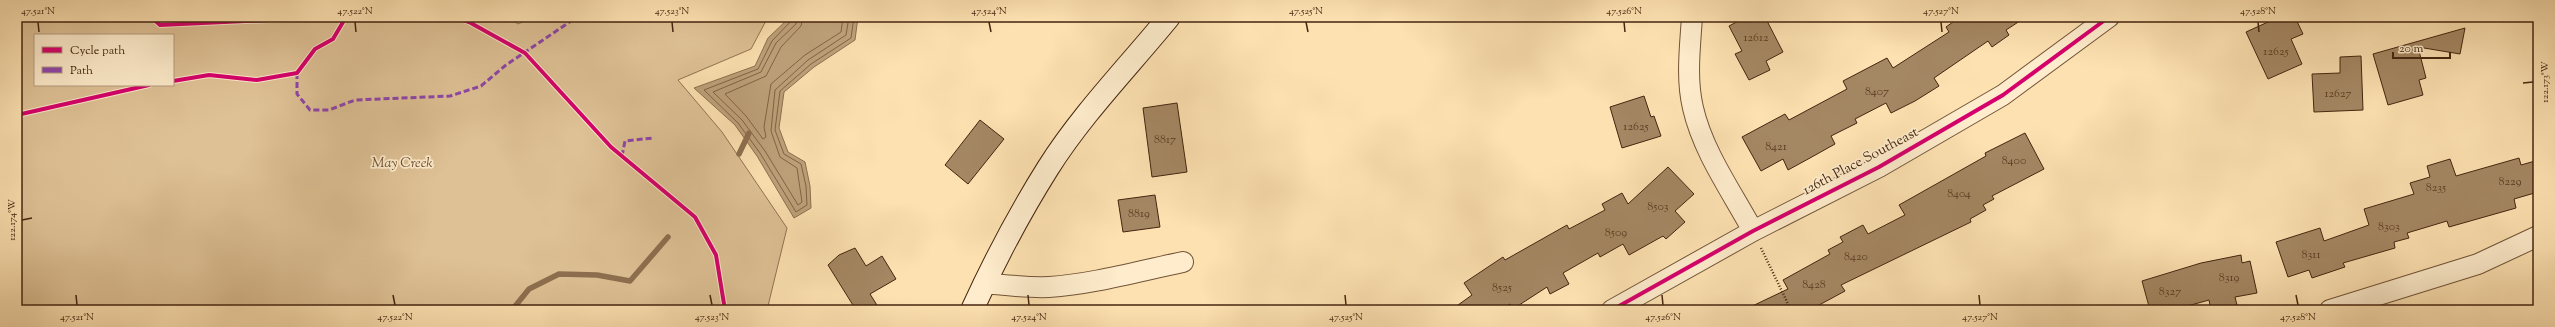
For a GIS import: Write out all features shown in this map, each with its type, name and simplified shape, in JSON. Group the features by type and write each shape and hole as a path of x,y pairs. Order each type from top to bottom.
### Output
{"street":[{"path":"972,310 984,283 1048,168 1080,125 1169,17"},
{"path":"1692,17 1690,80 1693,108 1706,145 1753,231"},
{"name":"126th Place Southeast","path":"1612,310 1753,231 1879,167 2003,94 2109,17"},
{"path":"2330,310 2478,264 2538,236"},
{"path":"984,283 1023,287 1049,287 1077,284 1182,262"}],"path":[{"path":"1753,231 1791,310"}],"green space":[{"name":"May Creek","path":"17,17 507,17 518,24 534,17 768,17 751,49 678,80 722,132 787,228 767,310 17,310"}],"water":[{"path":"790,17 858,17 855,40 814,67 784,92 779,128 788,152 805,162 810,186 811,208 794,218 757,156 735,125 694,88 755,66 768,38"}],"building":[{"path":"1746,17 1765,17 1783,52 1766,61 1770,70 1749,80 1735,54 1742,51 1729,26"},
{"path":"1960,17 2026,17 2006,30 2009,35 1992,47 1988,41 1934,78 1939,86 1915,101 1891,113 1886,103 1855,119 1857,123 1831,136 1835,144 1788,170 1783,159 1761,171 1742,137 1785,114 1789,120 1847,89 1843,81 1887,58 1893,68 1949,32 1946,27"},
{"path":"2279,17 2295,17 2303,34 2291,39 2302,64 2268,79 2246,32"},
{"path":"2465,28 2460,54 2418,47 2426,78 2419,80 2423,95 2388,105 2373,54"},
{"path":"2361,56 2363,110 2314,112 2312,74 2340,73 2340,57"},
{"path":"1644,96 1651,117 1654,116 1661,136 1622,148 1610,107"},
{"path":"1177,103 1187,172 1152,177 1143,108"},
{"path":"980,120 1004,139 968,184 945,165"},
{"path":"2025,133 2044,169 1992,196 1994,199 1983,205 1986,210 1970,219 1971,222 1841,285 1845,291 1810,310 1744,310 1788,289 1783,280 1830,254 1828,250 1843,242 1840,237 1863,225 1868,234 1905,215 1899,205 1986,156 1985,153"},
{"path":"2519,158 2521,165 2535,161 2538,172 2538,192 2514,199 2516,208 2449,227 2447,221 2407,233 2409,238 2394,242 2395,248 2343,263 2345,267 2312,278 2309,270 2288,277 2276,242 2320,228 2324,241 2369,225 2364,209 2414,194 2410,183 2430,177 2427,166 2450,159 2456,176"},
{"path":"1668,167 1694,194 1675,211 1685,222 1666,239 1663,236 1629,255 1623,244 1600,257 1598,253 1563,273 1569,284 1550,294 1547,287 1513,309 1510,304 1500,310 1451,310 1472,295 1464,283 1503,257 1505,260 1567,225 1569,229 1605,210 1602,204 1622,193 1628,204"},
{"path":"1155,195 1160,227 1123,232 1118,200"},
{"path":"855,248 866,266 882,256 896,279 870,294 880,310 856,310 828,265 839,255"},
{"path":"2241,255 2242,263 2250,261 2257,293 2235,297 2237,305 2211,310 2209,300 2173,310 2150,310 2142,281 2201,263"}],"waterway":[{"path":"739,154 749,133"},
{"path":"512,310 529,289 559,274 597,275 630,281 668,237"}],"marked path":[{"path":"297,73 297,94 310,110 329,110 355,100 450,96 481,86 506,65 577,17"},
{"path":"622,156 625,141 653,138"}],"cycle path":[{"path":"151,17 160,25 335,17"},
{"path":"174,81 209,75 257,80 297,73 315,49 333,39 346,17"},
{"path":"454,17 469,22 525,53 611,147 695,217 716,255 725,310"},
{"path":"1612,310 1753,231 1879,167 2003,95 2109,17"},
{"path":"17,115 145,86"}]}
